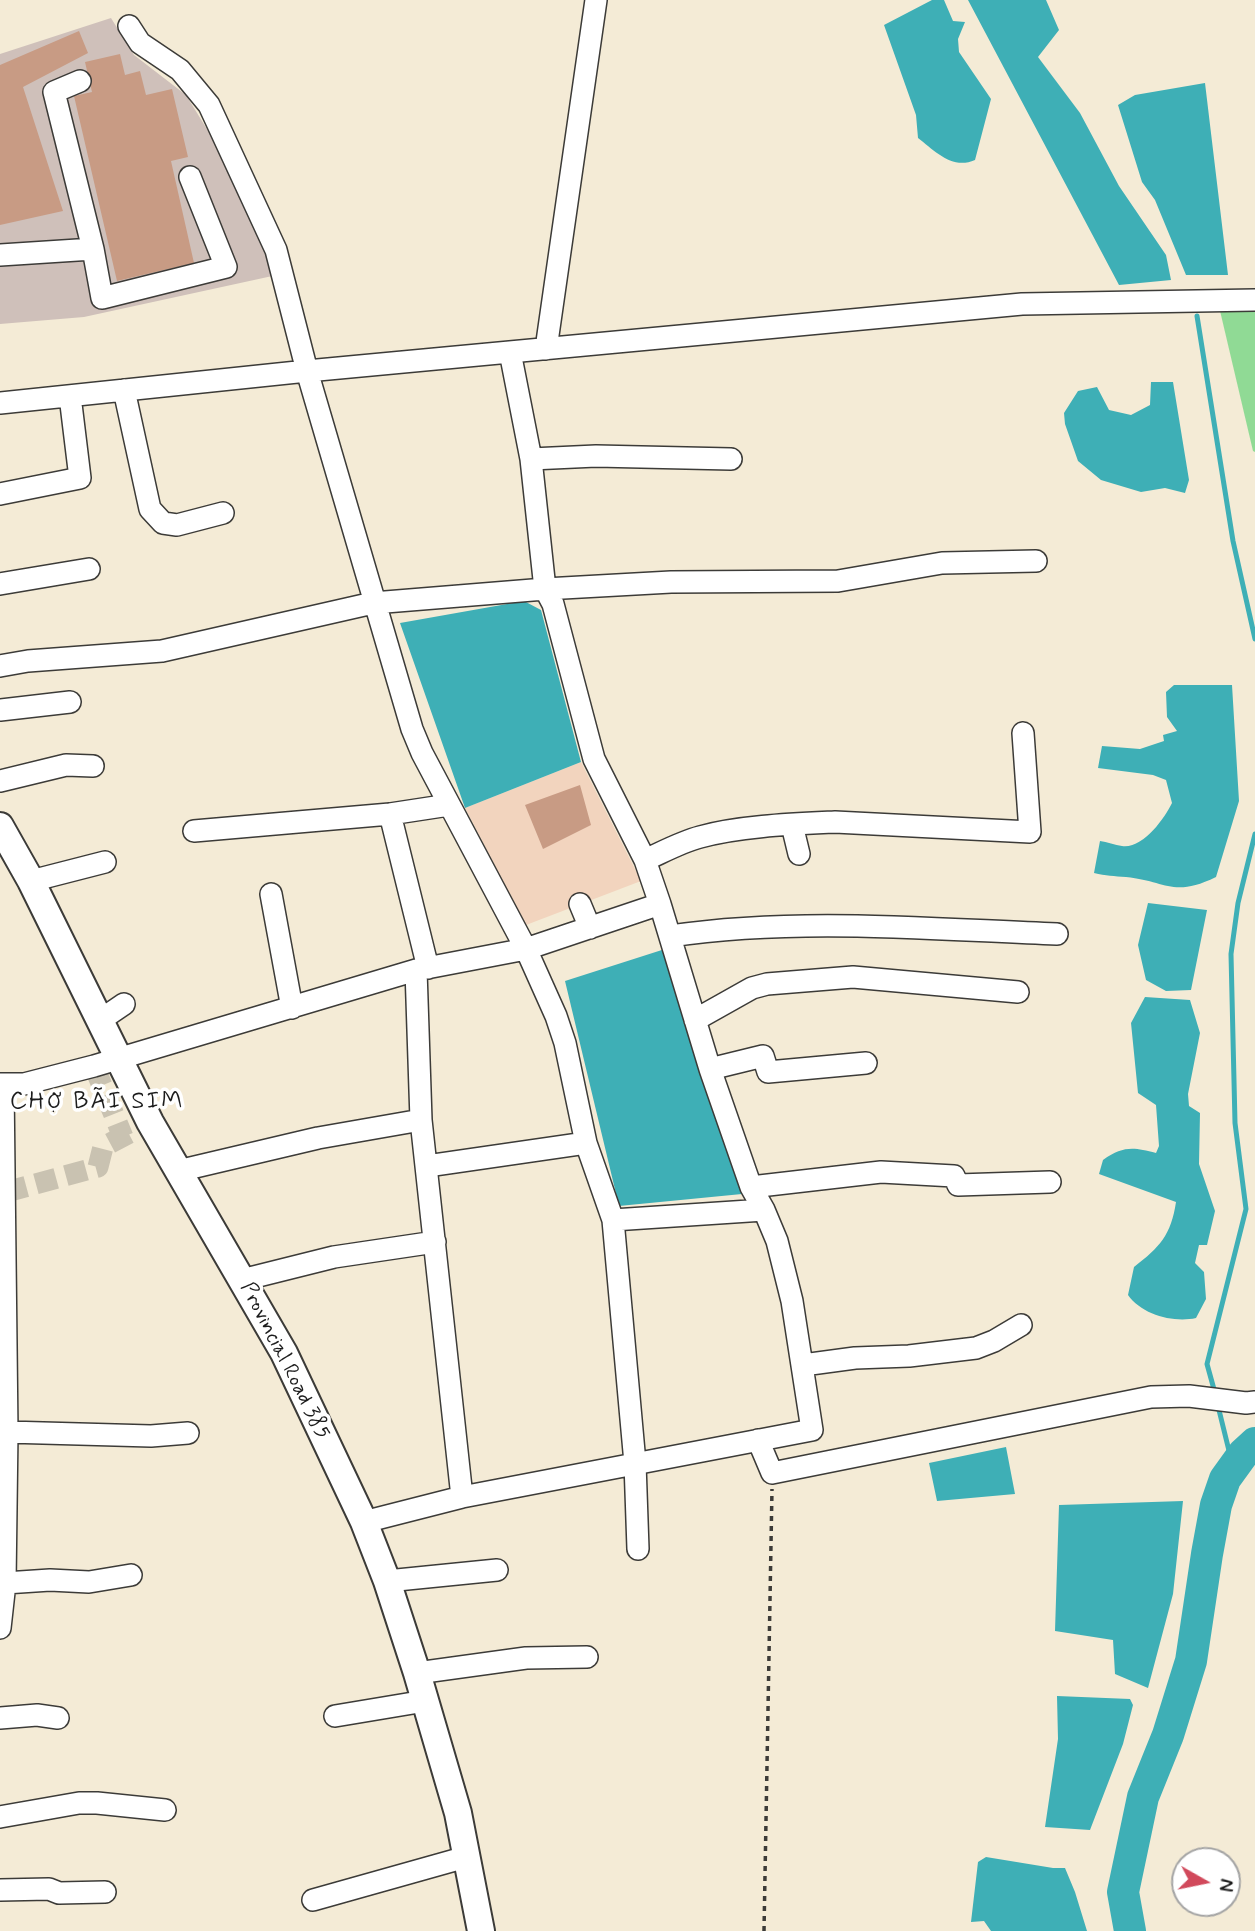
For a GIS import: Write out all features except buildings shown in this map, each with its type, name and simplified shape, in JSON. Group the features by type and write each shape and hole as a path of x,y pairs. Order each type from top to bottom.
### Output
{"main road":[{"name":"Provincial Road 385","path":"0,826 31,881 118,1059 178,1171 284,1353 364,1522 387,1581 417,1673 458,1813 481,1931"}],"street":[{"path":"546,349 596,0"},
{"path":"129,26 141,43 180,70 209,105 276,250 307,371 412,729 449,805 526,949 556,1016 565,1043 586,1143 613,1220 635,1463 638,1549"},
{"path":"80,81 54,92 103,298 226,267 190,177"},
{"path":"0,255 93,249"},
{"path":"0,403 307,371 1022,304 1255,300"},
{"path":"364,1522 462,1497 812,1430 792,1301 777,1241 751,1186 710,1069 645,860 594,759 553,604 545,589 531,459 510,352"},
{"path":"124,390 150,509 163,523 177,525 223,513"},
{"path":"0,494 80,478 70,396"},
{"path":"531,459 596,456 731,459"},
{"path":"0,666 28,661 162,651 373,603 671,582 838,582 942,563 1036,561"},
{"path":"0,584 89,569"},
{"path":"0,710 70,702"},
{"path":"645,860 696,838 715,833 792,825 835,822 1030,832 1023,733"},
{"path":"0,781 66,765 93,766"},
{"path":"194,831 390,814 449,805"},
{"path":"390,814 422,969 421,1120 462,1497"},
{"path":"792,825 799,854"},
{"path":"31,881 104,862"},
{"path":"271,894 292,1008"},
{"path":"580,904 590,928"},
{"path":"0,1628 5,1583 7,1432 2,1084 24,1084 118,1059 422,969 526,949 660,904"},
{"path":"670,936 722,928 831,926 1057,934"},
{"path":"695,1020 752,988 767,984 853,977 1018,992"},
{"path":"99,1021 124,1004"},
{"path":"710,1069 763,1056 768,1072 866,1063"},
{"path":"178,1171 318,1138 421,1120"},
{"path":"427,1166 586,1143"},
{"path":"751,1186 896,1172 954,1176 958,1185 1050,1182"},
{"path":"613,1220 764,1210"},
{"path":"242,1280 334,1257 435,1242"},
{"path":"803,1365 976,1348 1021,1325"},
{"path":"758,1440 772,1473 1151,1397 1189,1396 1246,1404 1255,1402"},
{"path":"7,1432 151,1436 188,1433"},
{"path":"387,1581 497,1570"},
{"path":"5,1583 50,1580 89,1582 131,1575"},
{"path":"417,1673 526,1658 587,1657"},
{"path":"335,1716 425,1701"},
{"path":"0,1718 37,1715 58,1718"},
{"path":"0,1818 88,1803 165,1810"},
{"path":"313,1900 466,1857"},
{"path":"0,1890 105,1892"}],"path":[{"path":"764,1931 772,1473"}],"shaded area":[{"path":"111,18 134,55 186,95 216,144 277,275 84,317 0,324 0,54"},
{"path":"581,762 641,881 526,925 465,808"}],"green space":[{"path":"1217,298 1255,298 1255,452 1253,451"}],"water":[{"path":"932,0 944,0 953,21 965,22 958,39 959,52 991,99 975,160 967,162 959,163 944,158 918,138 916,115 884,25"},
{"path":"968,0 1046,0 1059,30 1038,57 1080,113 1119,186 1166,255 1171,280 1119,285"},
{"path":"1205,83 1228,275 1186,275 1155,200 1142,182 1118,105 1135,95"},
{"path":"1151,382 1173,382 1189,480 1185,493 1165,488 1141,492 1101,480 1078,461 1065,424 1064,413 1078,391 1097,387 1109,410 1131,415 1150,405"},
{"path":"524,601 541,610 581,762 465,808 400,623"},
{"path":"1174,685 1232,685 1239,801 1216,877 1179,887 1094,873 1100,841 1122,846 1138,843 1152,832 1172,803 1166,780 1153,775 1098,768 1102,746 1140,749 1164,741 1163,735 1177,731 1167,717 1166,692"},
{"path":"1148,903 1207,910 1191,990 1166,991 1146,980 1138,945"},
{"path":"665,949 742,1194 619,1206 565,981"},
{"path":"1145,997 1190,1000 1200,1033 1188,1094 1189,1106 1200,1113 1199,1164 1215,1211 1207,1245 1199,1245 1195,1263 1204,1272 1206,1299 1196,1318 1159,1316 1141,1308 1128,1295 1134,1267 1163,1239 1171,1223 1176,1202 1099,1174 1103,1160 1116,1152 1134,1149 1156,1153 1159,1146 1156,1105 1138,1093 1131,1023"},
{"path":"1006,1447 1015,1494 937,1501 929,1463"},
{"path":"1183,1501 1173,1594 1148,1688 1115,1674 1113,1640 1055,1631 1059,1505"},
{"path":"1057,1696 1130,1699 1133,1705 1123,1744 1090,1830 1045,1827 1058,1739"},
{"path":"986,1857 1065,1868 1087,1931 991,1931 984,1921 971,1922 978,1862"}],"waterway":[{"path":"1197,316 1233,541 1255,639"},
{"path":"1215,1393 1207,1364 1246,1209 1235,1123 1231,954 1238,903 1255,834"},
{"path":"1218,1406 1233,1467"},
{"path":"1130,1931 1123,1892 1143,1797 1168,1735 1191,1661 1216,1505 1225,1479 1243,1454 1255,1443"}],"tunnel":[{"path":"94,1066 123,1137"},
{"path":"6,1192 98,1167 103,1147 150,1122"}],"district":[{"name":"CHỢ BÃI SIM","path":"97,1103"}]}
